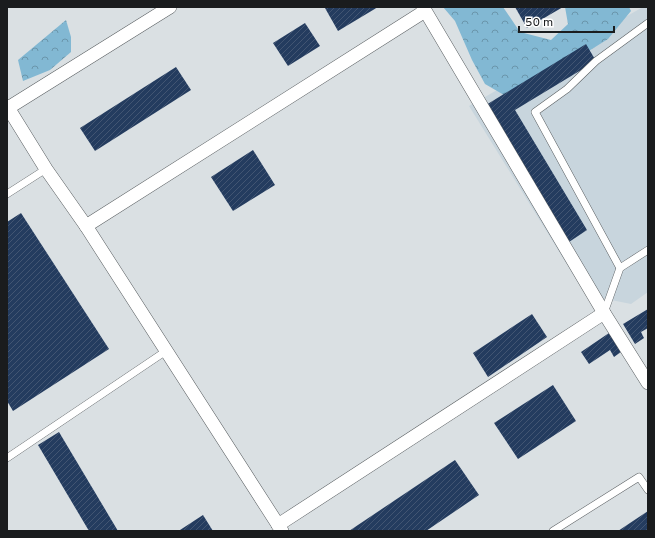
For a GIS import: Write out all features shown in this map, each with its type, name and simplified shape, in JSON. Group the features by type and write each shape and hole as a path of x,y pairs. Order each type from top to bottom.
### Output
{"street":[{"path":"170,7 8,107 46,169 86,226 280,528 604,313"},
{"path":"86,226 424,9 604,313 648,383"}],"lane":[{"path":"620,268 535,112 568,89 596,61 648,23"},
{"path":"7,194 46,169"},
{"path":"604,313 620,268 648,250"},
{"path":"7,458 166,351"},
{"path":"553,531 640,477 648,490"}],"shaded area":[{"path":"643,7 648,7 648,292 631,304 586,295 469,106"}],"green space":[{"path":"443,7 503,7 520,32 551,40 568,24 565,7 629,7 631,11 608,39 547,77 504,95 485,84 472,60 455,21"},
{"path":"66,20 71,37 71,52 50,70 23,81 18,60"}],"building":[{"path":"378,7 338,31 325,8"},
{"path":"515,7 563,7 527,28"},
{"path":"305,23 320,46 288,66 273,43"},
{"path":"586,44 596,61 515,110 587,230 569,242 486,105"},
{"path":"176,67 191,90 95,151 80,128"},
{"path":"253,150 275,185 233,211 211,177"},
{"path":"21,213 109,349 13,411 7,401 7,222"},
{"path":"648,309 648,328 641,332 644,338 635,344 623,324"},
{"path":"532,314 547,337 488,377 473,353"},
{"path":"609,333 621,352 614,357 610,350 589,364 581,352"},
{"path":"553,385 576,421 518,459 494,423"},
{"path":"59,432 118,531 89,531 38,445"},
{"path":"455,460 479,495 426,531 349,531"},
{"path":"648,511 648,531 618,531"},
{"path":"203,515 213,531 180,530"}]}
